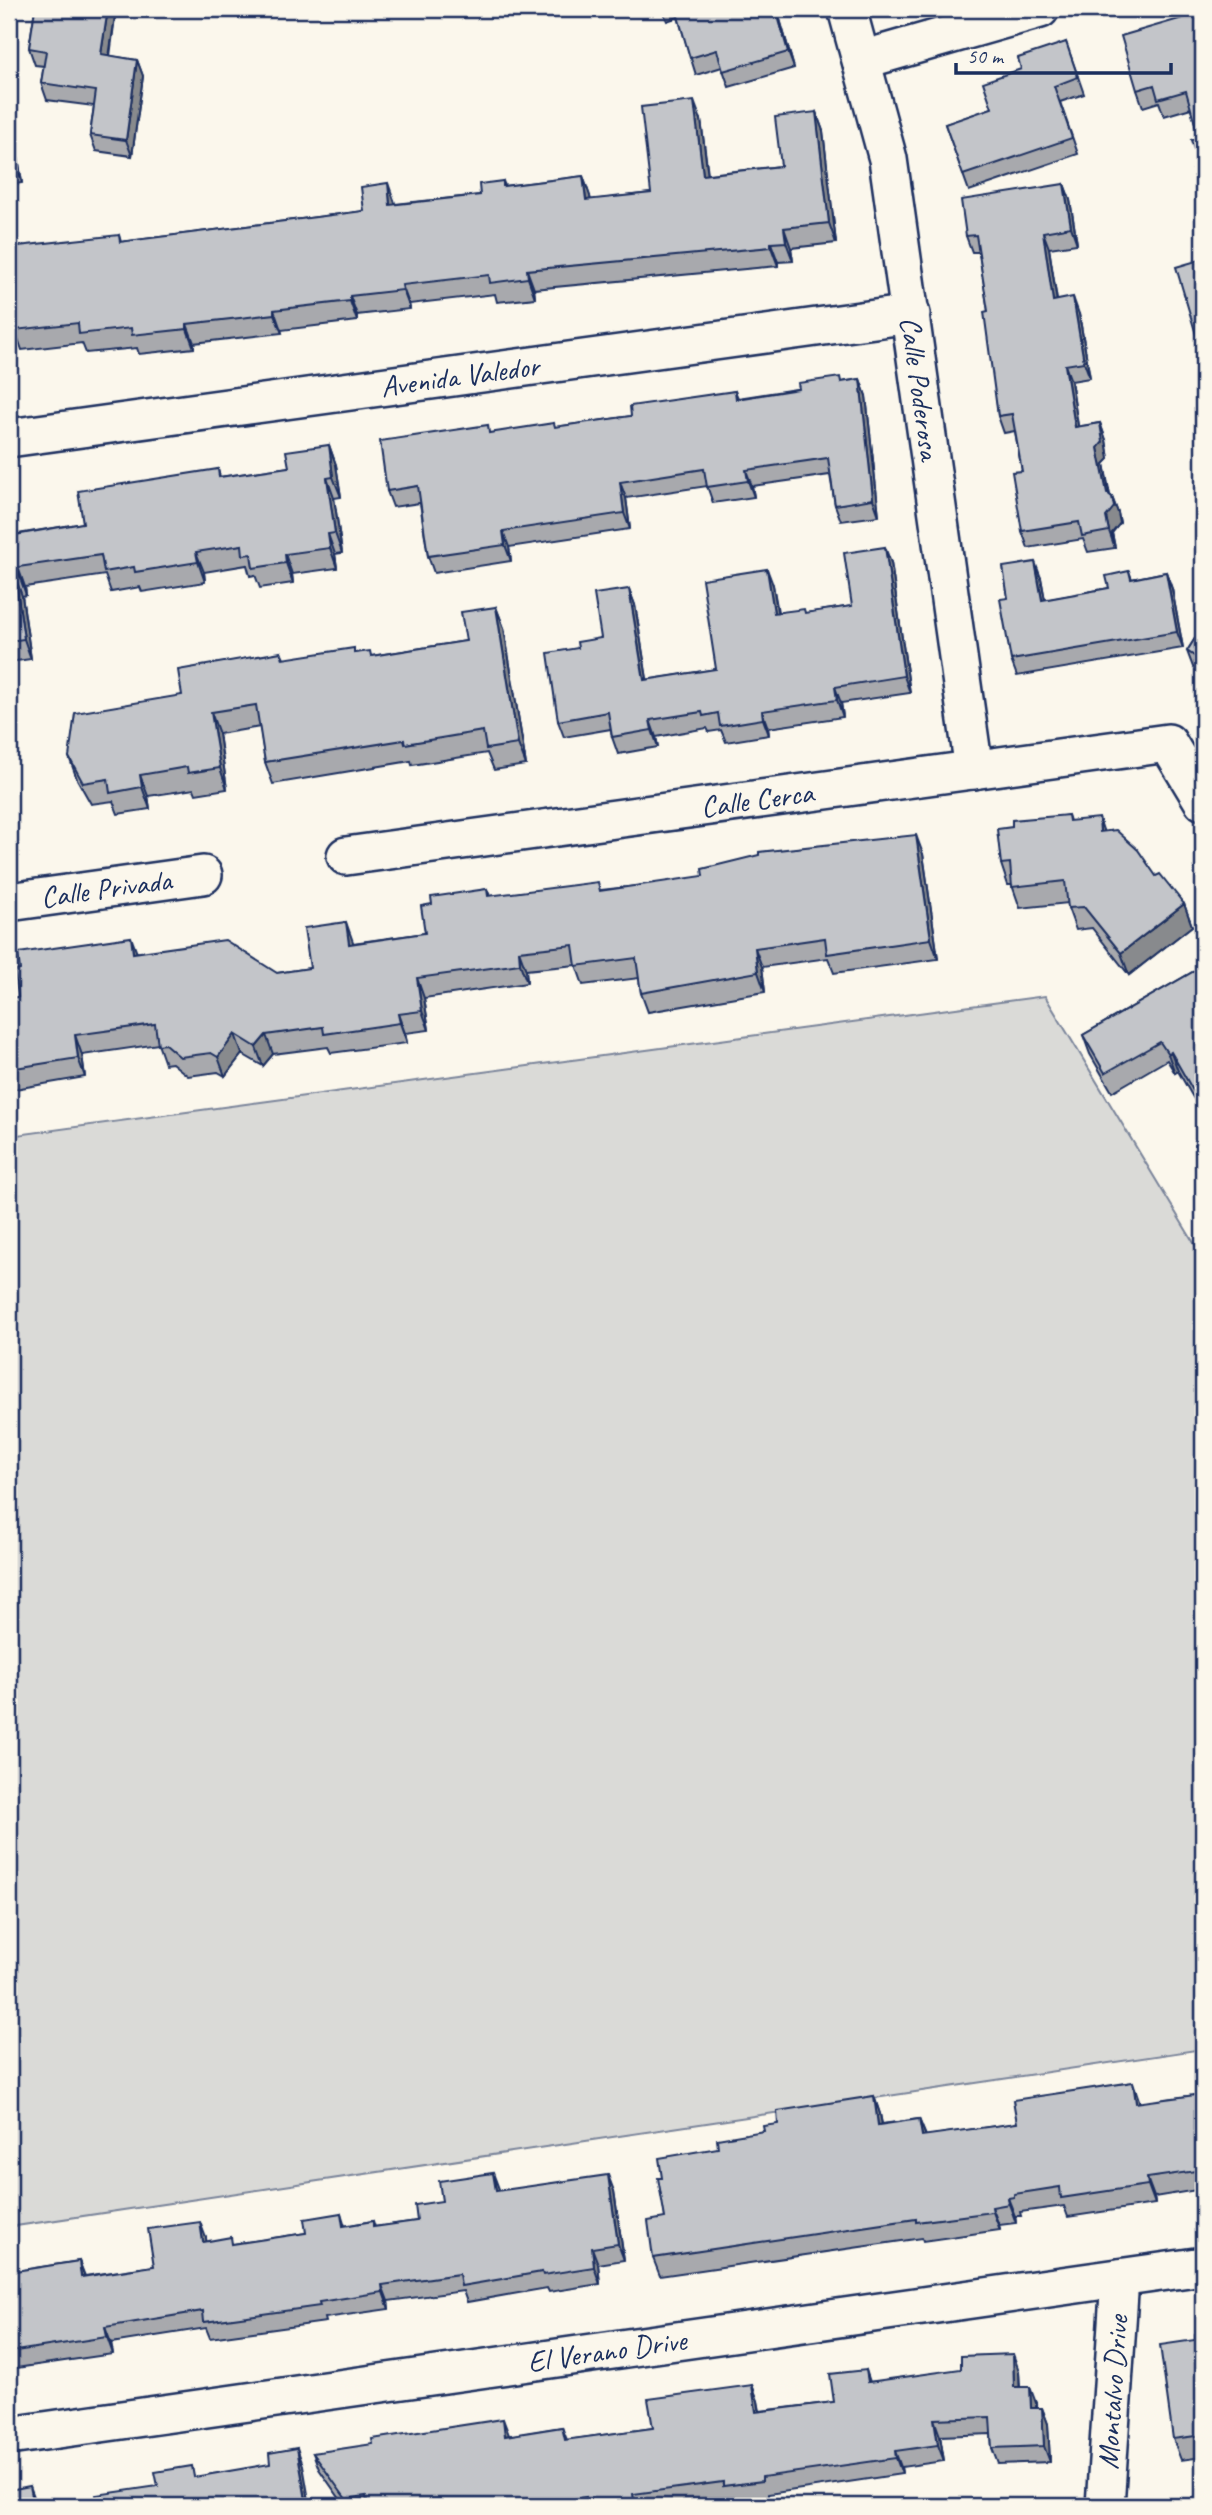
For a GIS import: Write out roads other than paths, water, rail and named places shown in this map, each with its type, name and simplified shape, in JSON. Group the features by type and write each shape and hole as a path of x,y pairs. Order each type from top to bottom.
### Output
{"street":[{"name":"Calle Poderosa","path":"847,9 888,159 974,770"},
{"path":"862,60 1040,9"},
{"name":"Avenida Valedor","path":"9,438 911,314"},
{"name":"Calle Cerca","path":"346,856 1168,743 1203,801"},
{"name":"Calle Privada","path":"9,902 203,876"},
{"name":"El Verano Drive","path":"9,2436 1203,2266"},
{"name":"Montalvo Drive","path":"1105,2506 1120,2278"}]}
